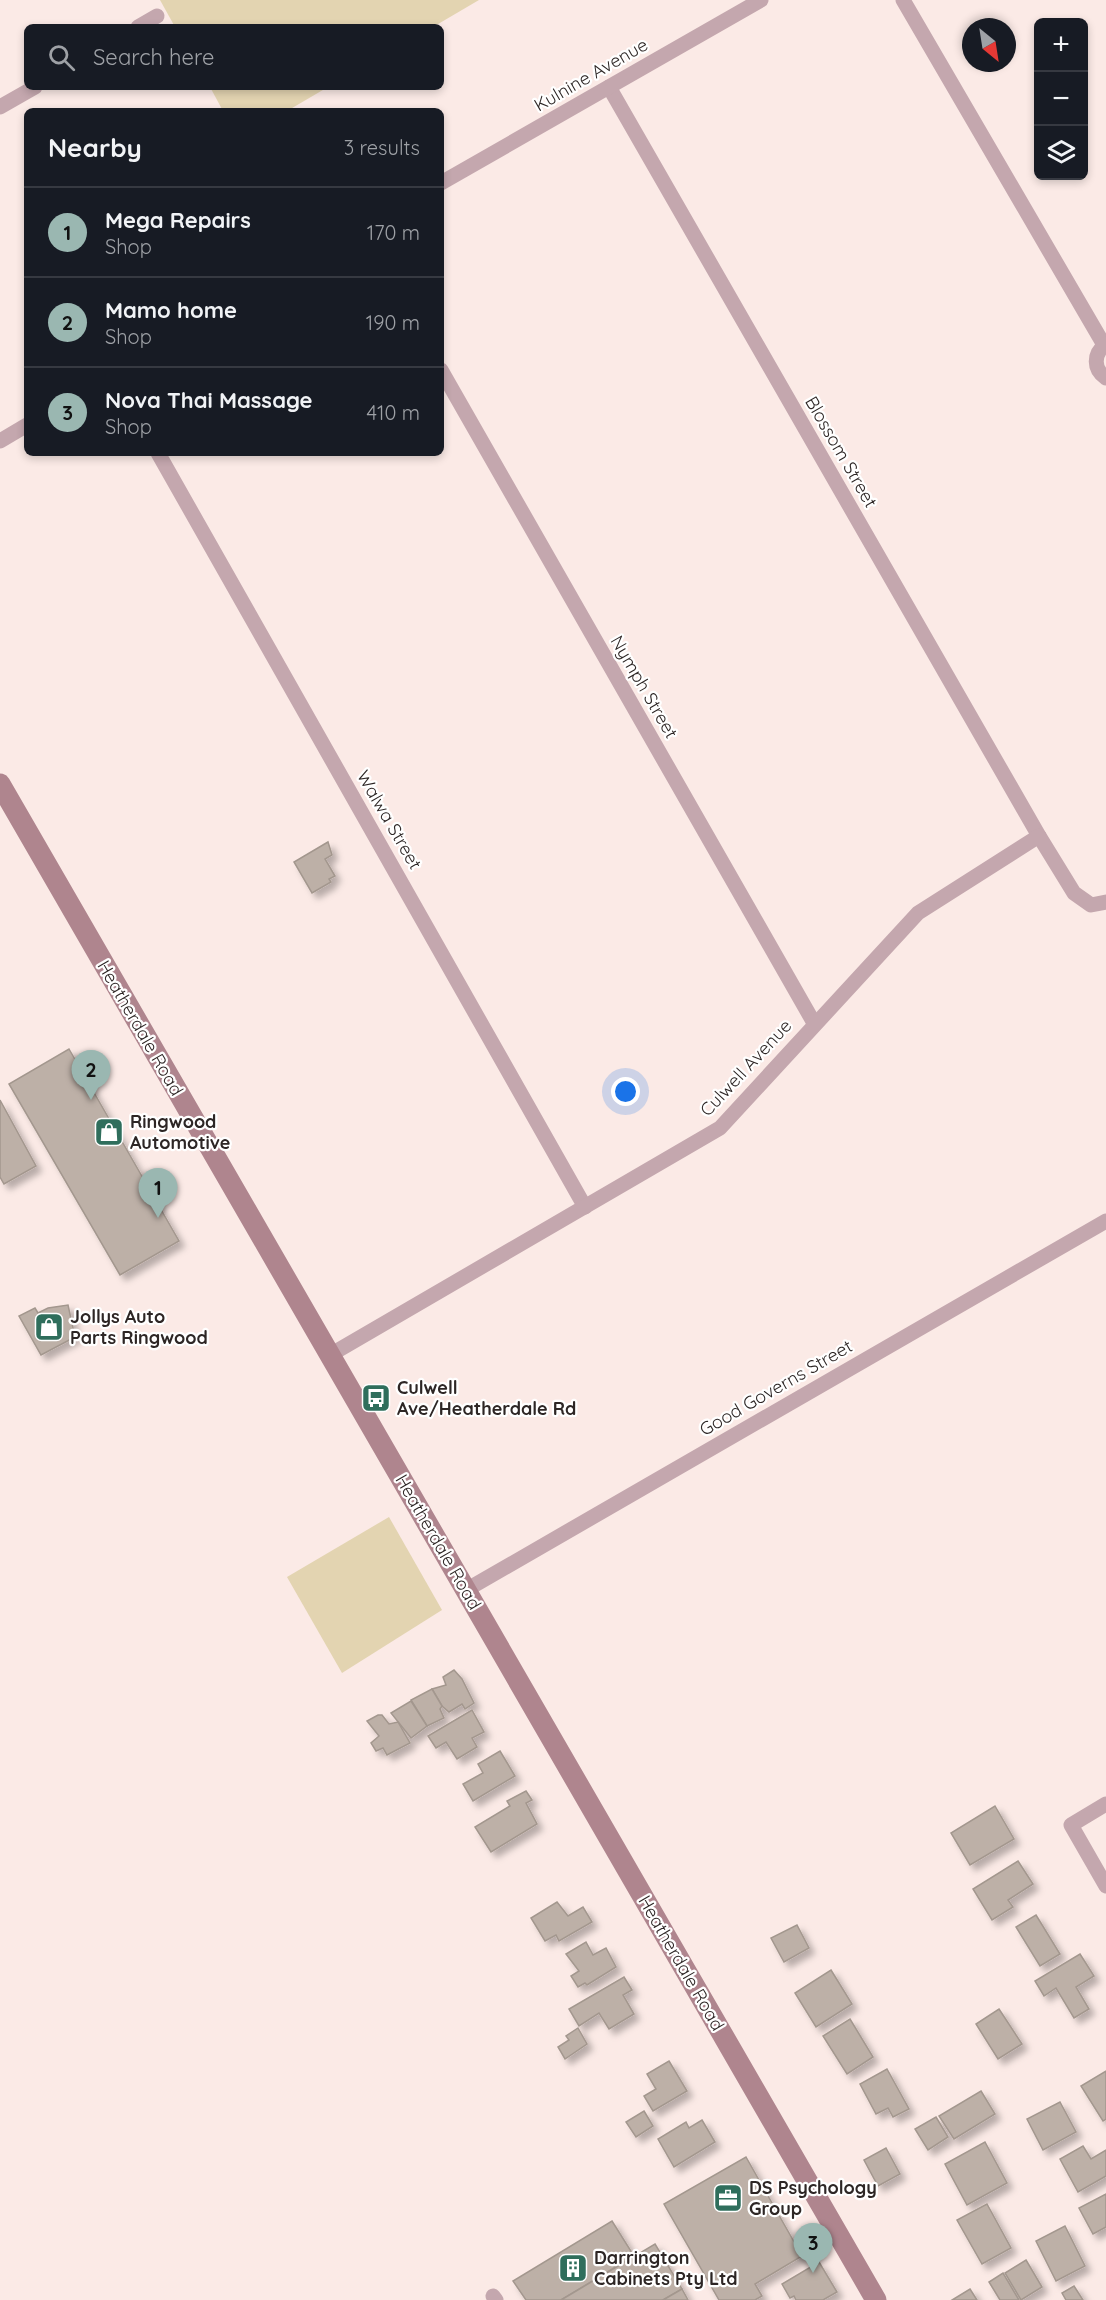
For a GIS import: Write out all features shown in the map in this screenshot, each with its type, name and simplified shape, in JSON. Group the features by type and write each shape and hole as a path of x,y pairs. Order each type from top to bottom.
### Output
{"main road":[{"name":"Heatherdale Road","path":"0,784 876,2300"}],"street":[{"name":"Kulnine Avenue","path":"444,181 761,0"},
{"path":"903,0 1105,345 1097,356 1096,363 1097,369 1106,378"},
{"path":"143,24 157,16"},
{"name":"Blossom Street","path":"609,87 1039,836"},
{"path":"0,107 30,90"},
{"name":"Nymph Street","path":"444,375 814,1023"},
{"path":"0,441 24,427"},
{"name":"Walwa Street","path":"160,456 585,1207"},
{"path":"1039,836 1074,893 1091,904 1106,902"},
{"name":"Culwell Avenue","path":"330,1355 720,1128 814,1023 918,913 1039,836"},
{"name":"Good Governs Street","path":"466,1590 1106,1221"},
{"path":"1106,1804 1071,1825 1106,1887"}],"shaded area":[{"path":"160,0 479,0 438,24 173,24"},
{"path":"212,90 323,90 292,108 221,108"},
{"path":"389,1517 442,1610 342,1673 287,1577"}],"building":[{"path":"328,842 332,855 325,859 335,876 329,879 331,882 312,893 294,862"},
{"path":"69,1049 179,1241 120,1275 9,1084"},
{"path":"0,1100 36,1166 4,1184 0,1177"},
{"name":"Jollys Auto Parts Ringwood","path":"68,1305 75,1337 41,1355 19,1316 35,1308 38,1313 48,1308"},
{"path":"454,1670 462,1679 474,1703 465,1709 462,1704 449,1712 442,1706 432,1689 446,1685 443,1677"},
{"path":"432,1689 442,1706 440,1709 444,1718 427,1726 411,1700"},
{"path":"411,1701 427,1726 411,1738 391,1713"},
{"path":"472,1710 484,1732 472,1738 477,1747 457,1759 446,1742 436,1748 428,1736"},
{"path":"382,1715 389,1724 398,1722 410,1743 387,1755 383,1748 376,1751 371,1743 379,1736 367,1721"},
{"path":"500,1751 515,1776 473,1801 463,1784 483,1773 478,1764"},
{"path":"526,1791 532,1800 526,1803 537,1824 491,1852 475,1827 510,1806 507,1801"},
{"path":"995,1806 1014,1839 970,1865 951,1833"},
{"path":"1018,1861 1033,1884 1008,1900 1013,1907 992,1920 973,1889"},
{"path":"557,1902 568,1916 583,1907 592,1922 559,1941 556,1935 545,1941 531,1918"},
{"path":"1036,1915 1060,1954 1040,1966 1016,1927"},
{"path":"797,1925 809,1948 784,1962 771,1938"},
{"path":"586,1942 593,1955 606,1948 616,1967 587,1985 585,1983 578,1987 571,1976 579,1971 566,1954"},
{"path":"1080,1954 1094,1976 1076,1987 1089,2009 1074,2018 1056,1988 1044,1996 1035,1981"},
{"path":"831,1970 852,2004 816,2027 795,1993"},
{"path":"624,1977 632,1990 623,1995 634,2014 609,2029 599,2013 579,2026 569,2009"},
{"path":"999,2009 1022,2044 998,2059 976,2024"},
{"path":"850,2019 873,2057 847,2074 823,2036"},
{"path":"578,2028 587,2044 565,2059 558,2047 569,2040 566,2036"},
{"path":"669,2061 687,2091 653,2111 644,2096 656,2089 647,2074"},
{"path":"887,2069 909,2109 893,2117 888,2108 876,2114 860,2084"},
{"path":"1106,2071 1106,2119 1103,2121 1081,2086"},
{"path":"981,2091 995,2114 954,2139 939,2116"},
{"path":"1060,2102 1076,2132 1043,2150 1027,2119"},
{"path":"644,2111 653,2126 636,2137 626,2122"},
{"path":"936,2117 948,2137 928,2150 915,2129"},
{"path":"702,2120 715,2142 674,2167 658,2139 686,2122 689,2128"},
{"path":"985,2142 1007,2183 967,2205 945,2164"},
{"path":"1083,2146 1091,2159 1106,2150 1106,2176 1078,2192 1060,2159"},
{"path":"886,2148 900,2174 878,2186 864,2160"},
{"path":"746,2157 802,2256 755,2284 762,2296 755,2300 719,2300 664,2204"},
{"path":"1106,2194 1106,2227 1093,2234 1079,2208"},
{"path":"987,2204 1011,2248 982,2264 957,2220"},
{"name":"Darrington Cabinets Pty Ltd","path":"612,2221 634,2256 561,2300 526,2300 513,2281"},
{"path":"1065,2226 1085,2266 1056,2281 1036,2241"},
{"path":"655,2244 682,2289 663,2300 561,2300"},
{"path":"1026,2260 1042,2287 1021,2300 1005,2273"},
{"path":"819,2262 837,2292 823,2300 796,2300 794,2296 790,2298 782,2284"},
{"path":"1003,2273 1019,2300 1000,2300 989,2282"},
{"path":"1074,2286 1083,2300 1066,2300 1062,2293"},
{"path":"682,2289 688,2300 663,2300"},
{"path":"970,2289 977,2300 952,2300"}],"place":[{"name":"Mamo home","path":"91,1100"},
{"name":"Ringwood Automotive","path":"109,1132"},
{"name":"Mega Repairs","path":"158,1218"},
{"name":"Jollys Auto Parts Ringwood","path":"49,1327"},
{"name":"Culwell Ave/Heatherdale Rd","path":"376,1398"},
{"name":"DS Psychology Group","path":"728,2198"},
{"name":"Darrington Cabinets Pty Ltd","path":"573,2268"},
{"name":"Nova Thai Massage","path":"813,2273"}]}
